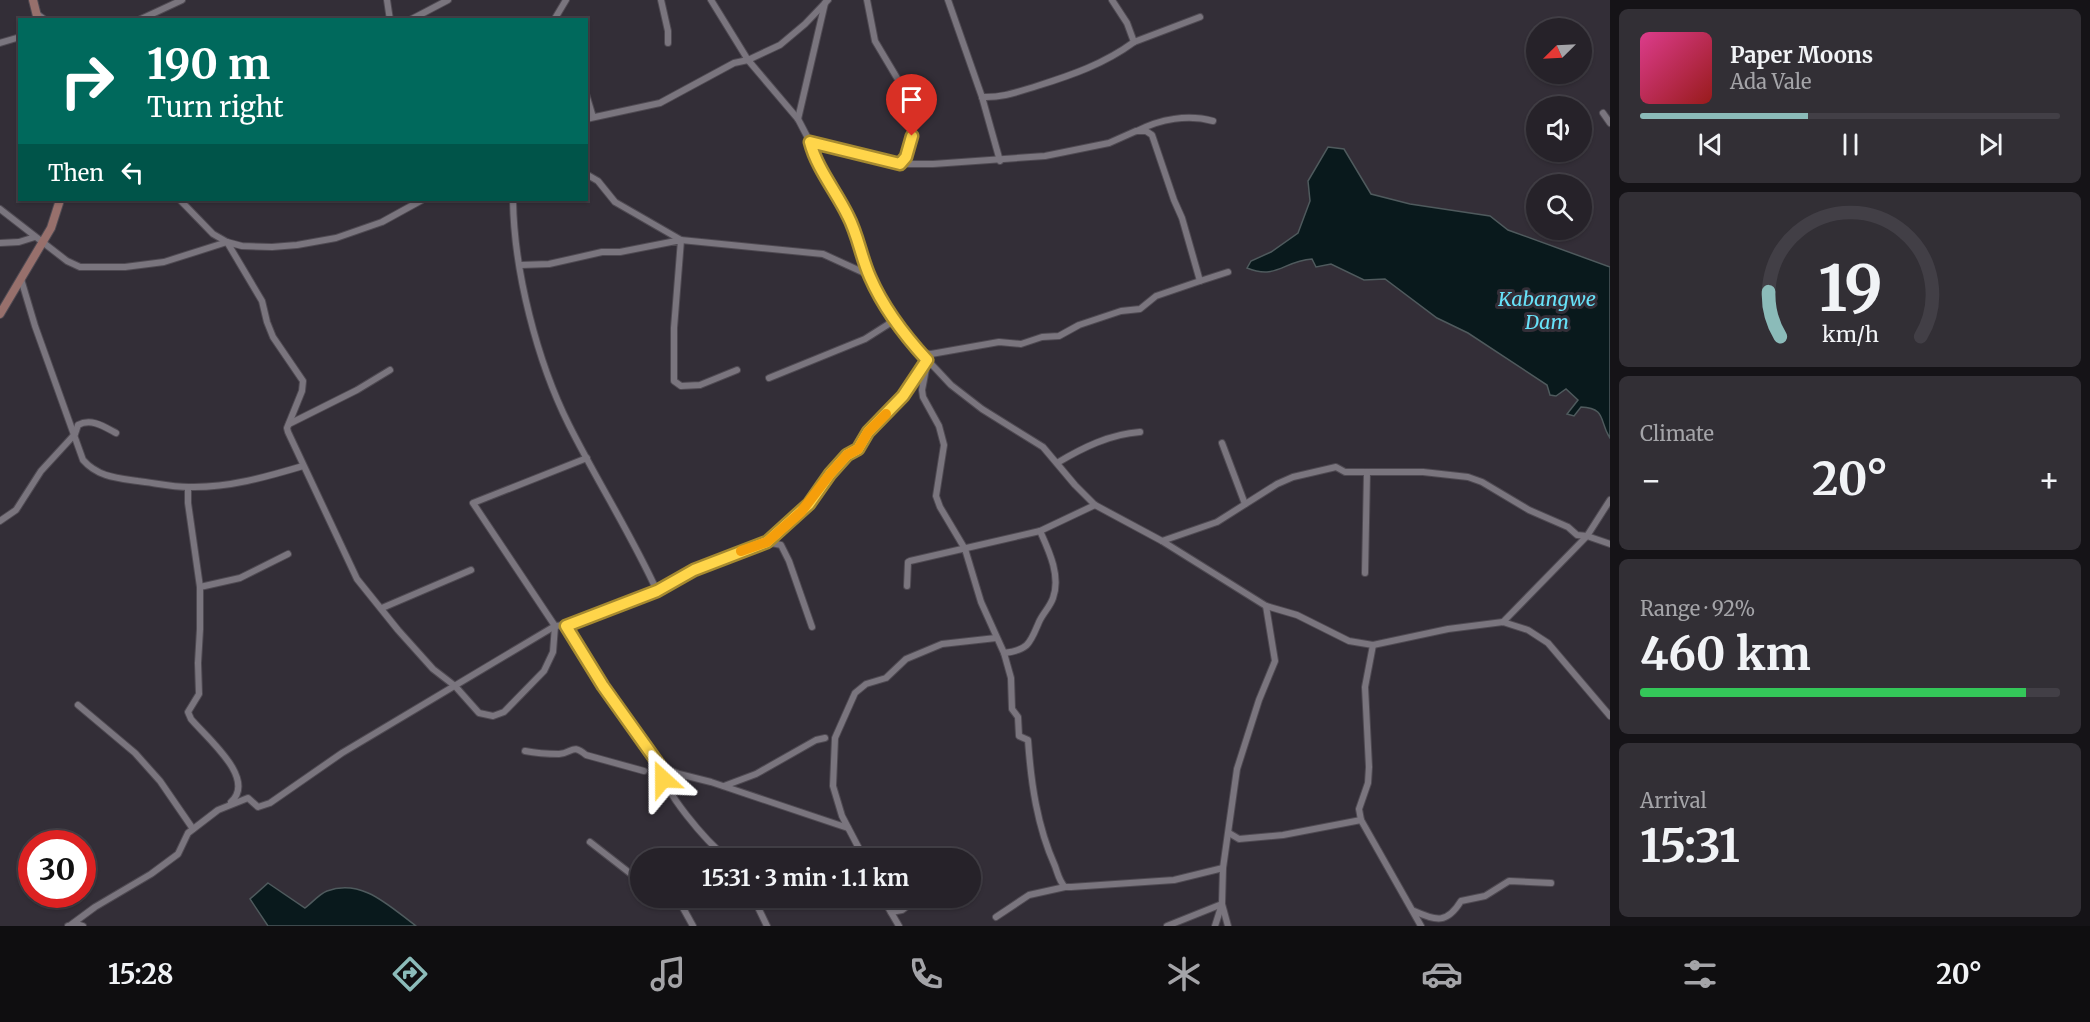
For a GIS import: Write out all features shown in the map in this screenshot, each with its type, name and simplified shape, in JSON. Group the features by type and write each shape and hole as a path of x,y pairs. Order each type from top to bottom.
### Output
{"street":[{"path":"33,0 38,16"},
{"path":"143,18 182,0"},
{"path":"387,0 390,18"},
{"path":"414,18 448,0"},
{"path":"555,18 566,0"},
{"path":"661,0 668,43"},
{"path":"711,0 748,60 798,118 810,142 815,159 849,217 868,275 895,320 927,360 951,385 981,409 1043,447 1095,505 1162,541 1266,606 1297,615 1349,641 1373,645 1448,629 1503,622 1528,630 1548,643 1610,716"},
{"path":"867,0 875,41 900,83 913,133 906,157 900,164"},
{"path":"948,0 982,97 1000,161"},
{"path":"1112,0 1127,23 1134,42"},
{"path":"590,118 660,103 734,63 748,60 780,45 827,1"},
{"path":"798,118 827,1"},
{"path":"982,97 997,98 1066,77 1114,56 1134,42 1200,17"},
{"path":"0,43 18,38"},
{"path":"1603,113 1610,123"},
{"path":"810,142 900,164 1000,161 1045,156 1109,143 1161,120 1213,121"},
{"path":"1136,131 1146,131 1152,135 1182,218 1200,281"},
{"path":"588,175 598,181 615,202 681,240"},
{"path":"0,314 43,243 56,216 60,201"},
{"path":"181,201 213,234 227,242 242,246 272,247 336,238 382,222 420,201"},
{"path":"513,201 521,265 541,354 554,391 587,458 641,555 657,591"},
{"path":"0,209 43,243 80,267 96,269 164,262 227,242"},
{"path":"0,243 19,242 35,237"},
{"path":"521,265 557,263 584,256 620,252 681,240 720,246 823,254 868,275"},
{"path":"681,240 674,327 674,381 681,386 700,385 737,370"},
{"path":"227,242 262,301 273,337 303,381 302,391 288,432 352,569 398,630 479,713 493,716 504,712 544,671 553,652 555,626 472,505 476,501 587,458"},
{"path":"921,353 931,354 999,342 1021,345 1042,337 1059,336 1079,325 1121,311 1140,309 1156,296 1228,272"},
{"path":"21,279 35,326 83,460 88,466 110,477 188,487 228,485 267,477 303,466"},
{"path":"769,378 865,339 895,320"},
{"path":"70,925 95,907 152,874 178,854 188,833 218,810 248,798 258,807 270,803 342,753 555,626 566,626 657,591 694,570 767,542 809,504 847,455 858,449 868,432 903,396 927,360"},
{"path":"927,360 923,397 939,426 944,445 936,496 965,549 981,602 1005,653 1011,678 1012,709 1018,717 1019,736 1028,740 1031,774 1045,843 1060,880 1065,886"},
{"path":"289,425 390,370"},
{"path":"0,521 16,510 34,480 75,435 78,425 86,421 116,433"},
{"path":"1057,463 1108,438 1140,432"},
{"path":"1222,443 1245,504"},
{"path":"1162,541 1217,522 1293,477 1336,467 1345,472 1423,472 1468,477 1482,482 1529,510 1568,527 1572,533 1610,544"},
{"path":"1365,573 1367,472"},
{"path":"188,487 188,503 200,587 199,694 188,712 191,719 227,759 237,775 240,786 238,796 231,803"},
{"path":"1503,622 1587,536 1610,500"},
{"path":"906,586 908,562 910,561 1040,531 1095,505"},
{"path":"1005,653 1016,652 1027,646 1053,598 1056,579 1054,568 1040,531"},
{"path":"767,542 782,545 812,627"},
{"path":"200,587 240,578 288,554"},
{"path":"381,608 471,570"},
{"path":"1215,926 1222,904 1223,868 1237,769 1246,737 1275,661 1266,606"},
{"path":"566,626 603,686 660,766 663,779 688,815 716,848"},
{"path":"859,848 838,805 833,786 835,738 855,693 866,684 886,678 906,659 942,644 996,638"},
{"path":"1373,645 1365,687 1369,766 1368,783 1359,808 1361,820 1421,926"},
{"path":"78,705 135,753 160,780 193,829"},
{"path":"723,786 756,774 816,740 825,738"},
{"path":"525,751 560,754 571,749 579,749 586,755 644,771"},
{"path":"660,766 848,828"},
{"path":"1228,833 1239,839 1283,835 1361,820"},
{"path":"590,843 630,873"},
{"path":"996,917 1029,895 1065,886 1174,880 1223,868"},
{"path":"1414,911 1434,920 1442,919 1451,914 1461,901 1485,896 1509,881 1551,883"},
{"path":"1167,926 1222,904"},
{"path":"1222,904 1228,926"},
{"path":"683,908 693,926"},
{"path":"758,908 767,926"},
{"path":"889,908 899,926"},
{"path":"891,912 905,908"},
{"path":"70,925 82,926"}],"water":[{"name":"Kabangwe Dam","path":"1328,147 1344,149 1371,194 1410,204 1490,216 1508,230 1526,237 1526,240 1536,240 1610,267 1610,438 1599,413 1595,410 1581,407 1574,416 1567,414 1578,400 1566,389 1556,396 1550,395 1547,385 1468,333 1437,318 1385,279 1364,280 1331,264 1316,267 1312,259 1266,272 1247,268 1251,261 1271,252 1298,233 1310,201 1308,181"},
{"path":"268,883 305,908 327,891 352,888 363,891 385,903 416,926 268,926 250,899"}],"slow traffic":[{"path":"741,551 767,542 801,512 830,474 847,455 858,449 868,432 886,414"}],"route":[{"path":"663,779 660,766 603,686 566,626 657,591 694,570 767,542 809,504 830,474 847,455 858,449 868,432 903,396 927,360 895,320 877,292 868,275 849,217 815,159 810,142 900,164 906,157 912,136"}]}
